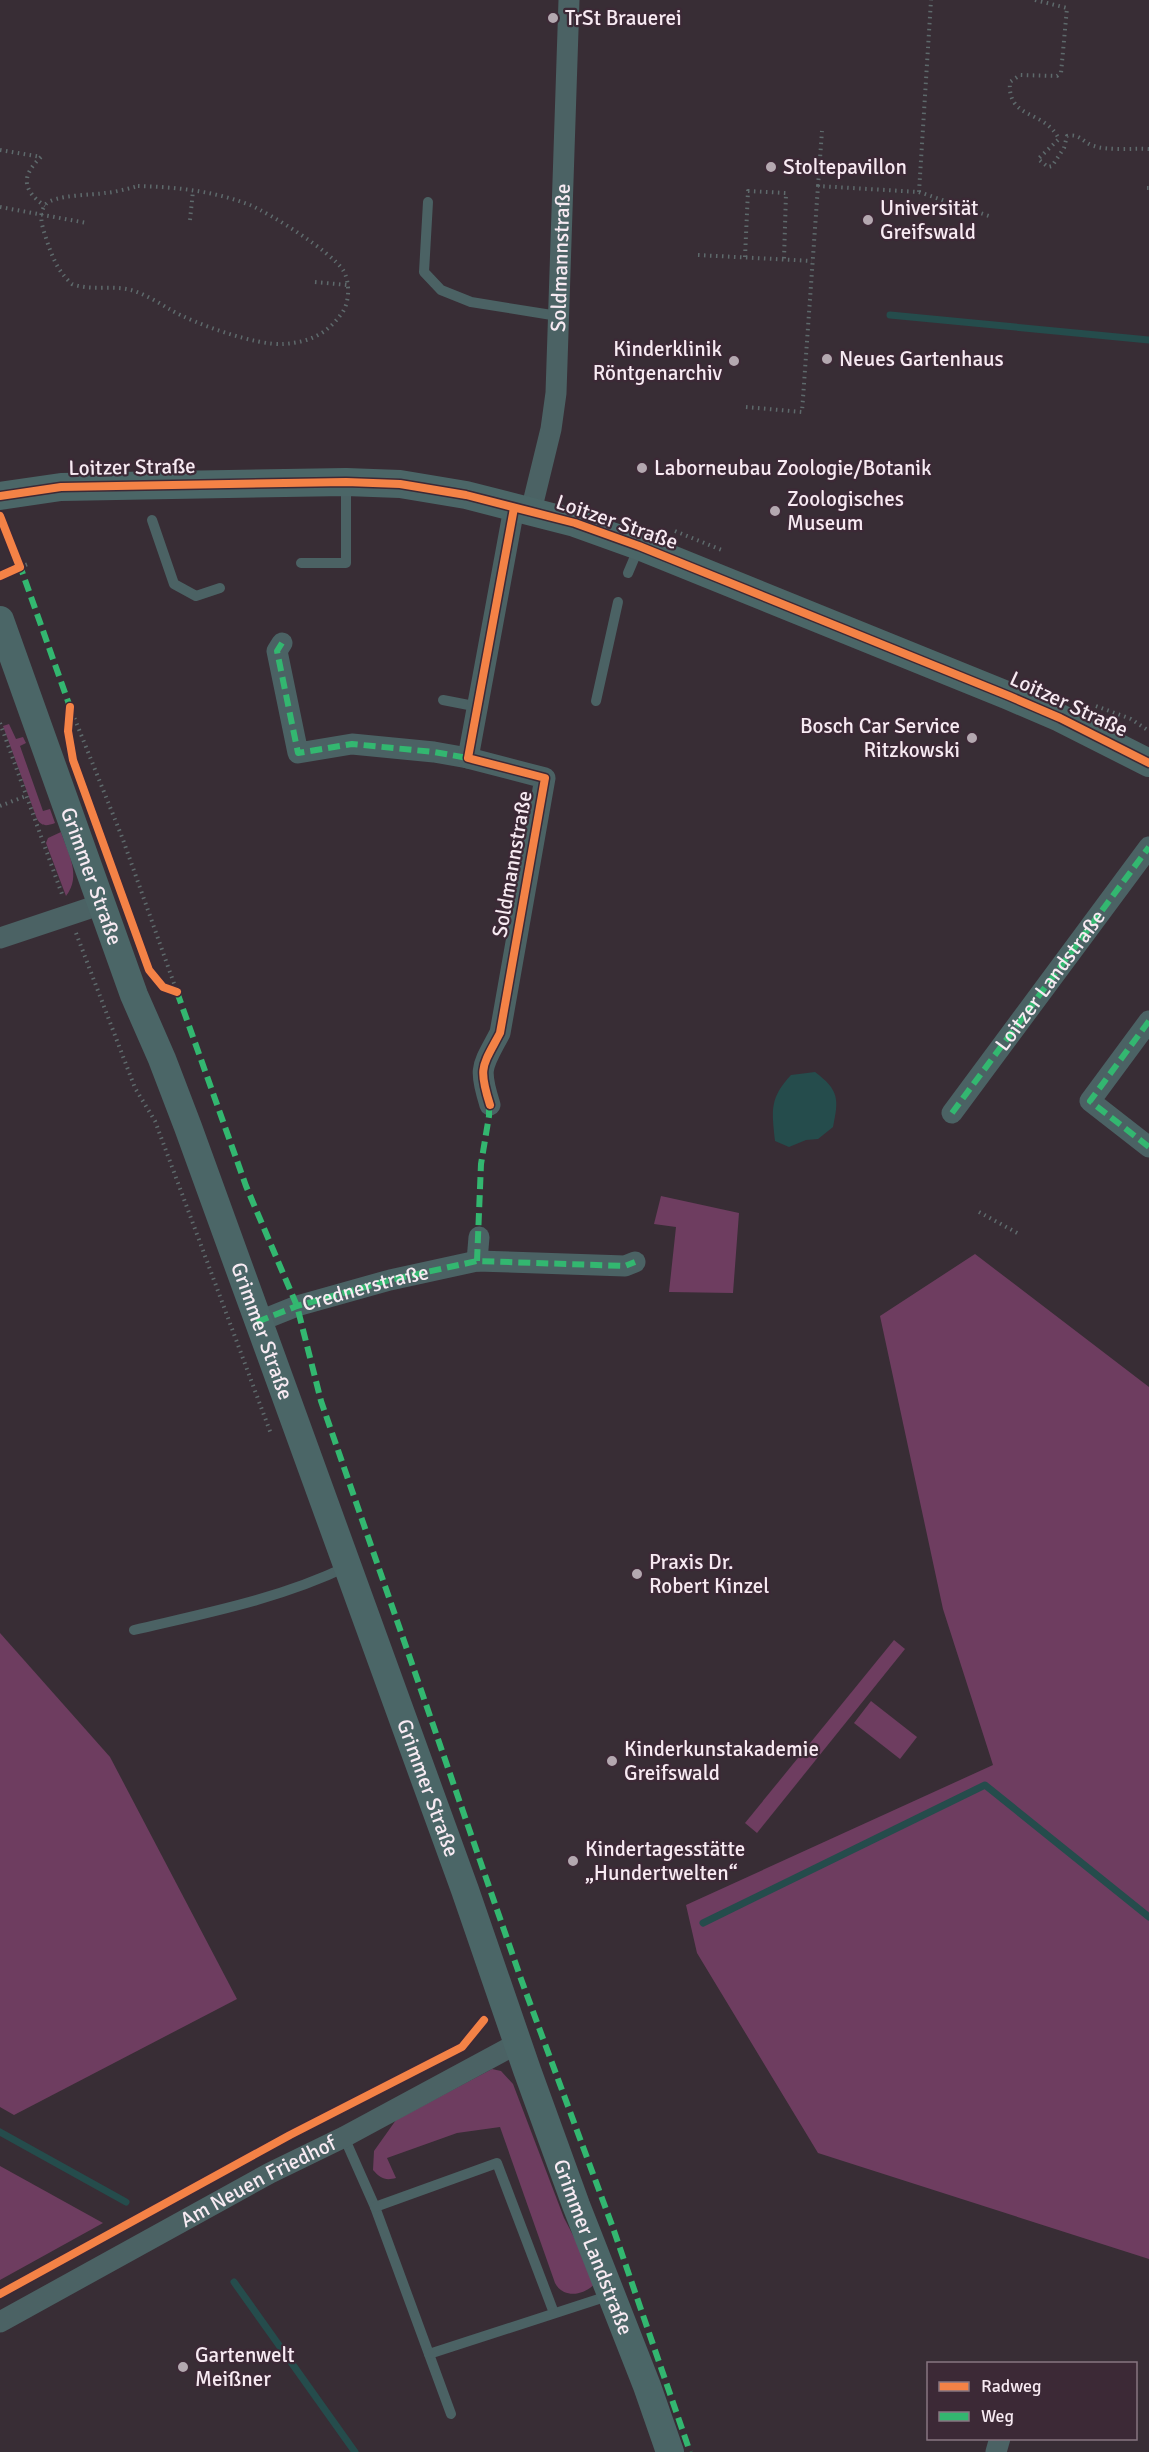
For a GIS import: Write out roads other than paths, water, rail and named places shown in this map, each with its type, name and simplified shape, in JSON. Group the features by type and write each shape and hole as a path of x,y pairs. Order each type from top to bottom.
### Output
{"main road":[{"name":"Loitzer Straße","path":"0,495 61,487 346,482 431,488 523,509 575,523 639,546 1009,696 1060,718 1149,763"},
{"name":"Grimmer Straße","path":"0,620 6,655 102,904 134,995 162,1059 468,1898 518,2043"},
{"name":"Grimmer Landstraße","path":"518,2043 576,2205 612,2294 670,2452"}],"street":[{"name":"Soldmannstraße","path":"468,758 523,509 551,429 556,393 569,0"},
{"name":"Soldmannstraße","path":"282,643 277,651 298,753 352,744 434,752 468,758 545,778 500,1033 482,1064 483,1080 490,1105"},
{"name":"Loitzer Landstraße","path":"952,1113 1149,847"},
{"path":"0,938 102,904"},
{"path":"1149,1021 1090,1101 1149,1147"},
{"path":"477,1261 479,1237"},
{"name":"Crednerstraße","path":"257,1322 297,1306 390,1280 477,1261 625,1266 635,1263"},
{"name":"Am Neuen Friedhof","path":"0,2322 270,2173 344,2137 518,2043"}],"lane":[{"path":"428,202 424,272 441,290 471,302 558,316"},
{"path":"302,563 346,563 346,482"},
{"path":"152,520 174,584 196,596 220,588"},
{"path":"628,573 639,546"},
{"path":"596,701 618,602"},
{"path":"443,700 479,707"},
{"path":"134,1630 240,1605 324,1578 347,1567"},
{"path":"344,2137 375,2207 451,2414"},
{"path":"375,2207 497,2163 554,2313"},
{"path":"429,2354 612,2294"}],"waterway":[{"path":"890,315 1149,340"},
{"path":"703,1923 985,1785 1149,1917"},
{"path":"0,2132 126,2202"},
{"path":"234,2282 355,2452"}],"place":[{"name":"TrSt Brauerei","path":"553,18"},
{"name":"Stoltepavillon","path":"771,167"},
{"name":"Universität Greifswald","path":"868,220"},
{"name":"Neues Gartenhaus","path":"827,359"},
{"name":"Kinderklinik Röntgenarchiv","path":"734,361"},
{"name":"Laborneubau Zoologie/Botanik","path":"642,468"},
{"name":"Zoologisches Museum","path":"775,511"},
{"name":"Bosch Car Service Ritzkowski","path":"972,738"},
{"name":"Praxis Dr. Robert Kinzel","path":"637,1574"},
{"name":"Kinderkunstakademie Greifswald","path":"612,1761"},
{"name":"Kindertagesstätte „Hundertwelten“","path":"573,1861"},
{"name":"Gartenwelt Meißner","path":"183,2367"}]}
